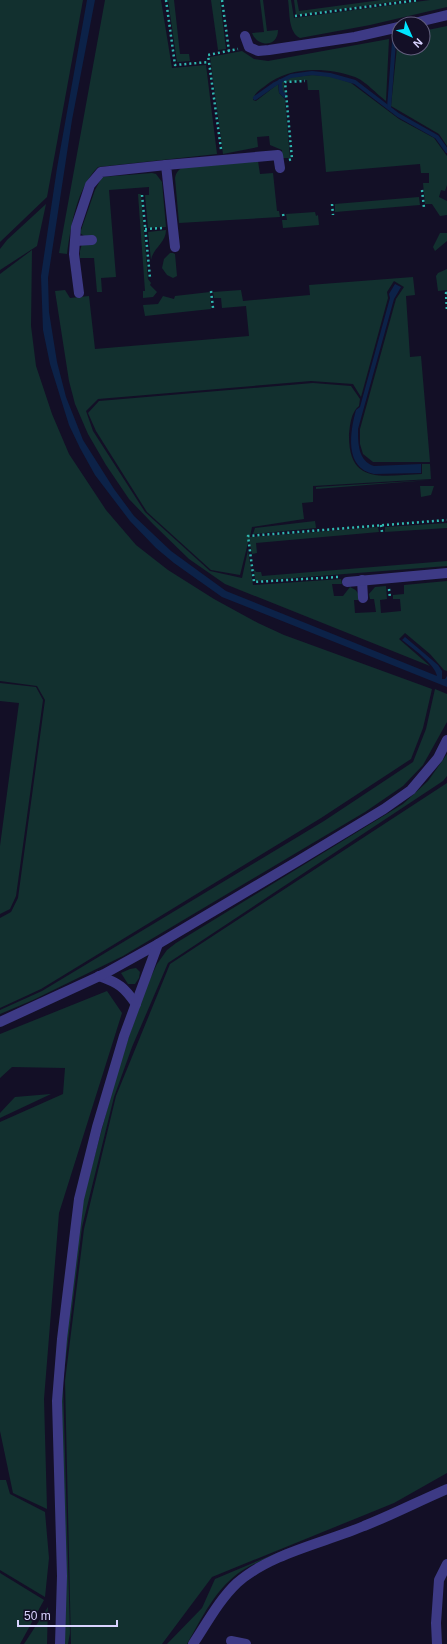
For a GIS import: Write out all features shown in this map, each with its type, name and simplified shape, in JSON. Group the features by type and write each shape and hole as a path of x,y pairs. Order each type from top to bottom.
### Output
{"street":[{"path":"431,19 447,15"},
{"path":"245,36 249,47 258,51 355,37 391,29"},
{"path":"79,293 74,254 76,227 90,185 101,172 222,159 278,155 279,164"},
{"path":"166,165 175,247"},
{"path":"75,241 92,240"},
{"path":"343,579 362,580 447,573"},
{"path":"362,580 363,598"},
{"path":"0,1022 99,976 158,944 298,862 411,790 438,758 447,740"},
{"path":"60,1644 62,1576 58,1401 62,1339 79,1199 124,1036 158,944"},
{"path":"99,976 115,981 127,992 136,1004"},
{"path":"193,1644 227,1593 239,1582 260,1567 310,1545 363,1527 447,1489"},
{"path":"437,1644 436,1623 439,1580 447,1564"},
{"path":"231,1640 246,1644"}],"path":[{"path":"166,0 175,65 209,62"},
{"path":"222,0 229,51"},
{"path":"295,16 419,0"},
{"path":"222,159 208,55 242,48"},
{"path":"279,164 292,160 285,82 305,81"},
{"path":"422,190 424,208"},
{"path":"142,196 150,278"},
{"path":"332,204 333,215"},
{"path":"283,214 284,218"},
{"path":"145,229 164,228"},
{"path":"211,291 213,308"},
{"path":"447,293 447,312"},
{"path":"343,579 254,582 248,536 447,520"},
{"path":"381,525 382,532"}],"green space":[{"path":"0,0 83,0 47,197 0,242"},
{"path":"105,0 161,0 172,68 206,65 217,154 98,167 85,185 76,207 67,254 59,253"},
{"path":"168,0 174,0 180,54 189,54 190,61 177,62"},
{"path":"211,0 220,0 226,49 218,50"},
{"path":"260,0 263,0 267,31 278,30 275,40 267,44 259,41 252,33 264,32"},
{"path":"288,0 291,0 294,18 430,0 447,0 447,7 408,16 391,16 391,20 300,38 291,27"},
{"path":"294,0 297,0 299,11 381,0 408,0 296,15"},
{"path":"447,26 447,146 439,134 391,106 396,56 431,56 431,29"},
{"path":"389,39 386,101 363,81 344,74 332,71 308,70 285,75 275,79 259,90 253,100 256,101 278,84 279,93 285,99 290,158 282,158 282,150 270,145 269,136 257,137 258,147 223,154 210,57 242,51 254,59 268,61"},
{"path":"312,75 330,76 351,83 399,119 434,138 447,156 447,185 445,191 441,190 439,197 447,201 447,215 440,216 432,204 425,204 423,183 429,183 429,173 421,173 420,164 326,172 319,90 308,90 307,80 284,82 284,94 281,88 281,82 292,77"},
{"path":"258,161 260,174 273,173 277,211 279,211 280,217 179,223 175,178 180,169 183,167"},
{"path":"152,173 156,174 162,182 166,227 148,228 145,195 149,195 149,187 109,190 116,277 101,278 102,292 97,292 94,258 80,258 80,251 84,236 80,233 95,190 102,177"},
{"path":"138,194 141,194 148,279 151,283 150,285 157,292 153,297 143,298 143,291 145,291"},
{"path":"419,197 420,205 335,212 335,204"},
{"path":"46,204 37,246 0,270 0,249 7,240"},
{"path":"315,212 316,216 318,215 319,225 283,228 282,220 287,220 286,214"},
{"path":"166,230 162,242 154,252 151,260 148,232"},
{"path":"440,233 447,233 447,241 435,251 433,247"},
{"path":"32,250 31,326 36,366 52,414 69,454 106,510 136,545 168,570 214,599 258,623 284,635 432,689 423,728 411,759 321,818 41,989 0,1008 0,918 11,912 18,898 45,700 37,686 0,681 0,274"},
{"path":"170,253 175,254 177,276 173,278 167,275 162,268 164,259"},
{"path":"447,269 447,290 438,291 436,276 438,273"},
{"path":"413,277 415,295 406,296 410,357 421,356 430,462 373,462 363,454 360,444 360,429 396,299 404,287 394,281 387,292 388,298 361,397 353,384 311,381 98,399 86,411 93,431 145,512 210,571 242,578 248,550 253,585 341,579 342,584 332,584 334,596 343,596 350,587 354,589 358,594 359,600 354,600 355,613 376,612 374,599 370,599 369,594 375,587 386,586 387,599 380,600 381,613 401,611 400,599 393,599 393,595 404,594 404,585 447,581 447,671 444,670 430,654 405,633 399,639 430,666 225,584 189,559 129,499 106,465 88,434 75,404 69,381 55,291 65,290 70,298 89,296 95,349 249,336 246,306 222,308 221,298 214,298 213,292 241,290 243,301 310,295 309,285"},
{"path":"210,292 211,309 145,316 143,305 158,304 163,296 174,299 175,296"},
{"path":"313,383 351,386 360,399 359,406 351,419 349,434 350,451 355,463 362,470 371,474 382,476 422,474 422,464 430,464 431,479 313,486 313,502 302,503 304,519 252,527 250,537 378,527 379,532 256,543 257,553 252,554 249,539 240,575 211,570 147,512 96,431 88,413 99,401"},
{"path":"430,480 316,489 316,487"},
{"path":"420,486 434,486 431,495 421,497"},
{"path":"315,521 316,528 253,534 255,528"},
{"path":"447,523 447,528 385,532 385,527"},
{"path":"447,561 447,566 255,581 254,569 256,572 261,572 262,576"},
{"path":"0,683 36,687 43,700 16,896 10,909 0,914 0,846 19,703 0,701"},
{"path":"435,689 447,694 447,722 423,765 403,786 365,812 123,956 33,1000 0,1014 0,1010 42,991 324,821 413,762 426,729"},
{"path":"447,754 447,776 443,781 168,963 132,1047 114,1097 82,1227 63,1382 70,1633 68,1644 64,1644 61,1383 81,1209 118,1069 148,983 157,964 167,950 176,943 403,804 428,781"},
{"path":"447,783 447,1473 394,1503 212,1577 162,1644 71,1644 65,1381 84,1229 116,1096 170,964"},
{"path":"136,968 140,972 139,978 135,984 128,984 121,973"},
{"path":"107,991 122,1013 59,1213 44,1399 47,1509 13,1493 0,1431 0,1122 63,1094 65,1068 12,1067 0,1078 0,1034"},
{"path":"51,1094 0,1118 0,1113 15,1097"},
{"path":"0,1480 6,1480 10,1494 45,1512 49,1558 45,1597 0,1570"},
{"path":"291,1547 243,1570 233,1577 210,1604 187,1644 167,1644 202,1608 215,1579"},
{"path":"0,1573 44,1600 20,1644 0,1644"},
{"path":"48,1607 47,1644 24,1644"}],"water":[{"path":"87,0 95,0 72,120 48,278 49,312 57,362 66,397 83,440 114,489 134,516 171,551 226,591 437,676 428,661 402,640 405,637 438,665 442,671 442,679 445,679 447,676 447,687 222,597 174,563 156,548 130,521 95,475 80,448 69,425 50,364 43,330 41,276 57,168"},
{"path":"395,284 401,287 394,299 358,429 358,440 362,456 369,464 374,466 421,464 421,473 374,474 364,470 358,465 354,457 351,438 352,428 356,410 360,407 390,298 389,294"}],"waterway":[{"path":"389,108 393,56"},
{"path":"255,98 275,84 291,76 312,73 330,75 355,82 398,115 437,137 447,151"},
{"path":"280,81 281,92 285,96"}]}
